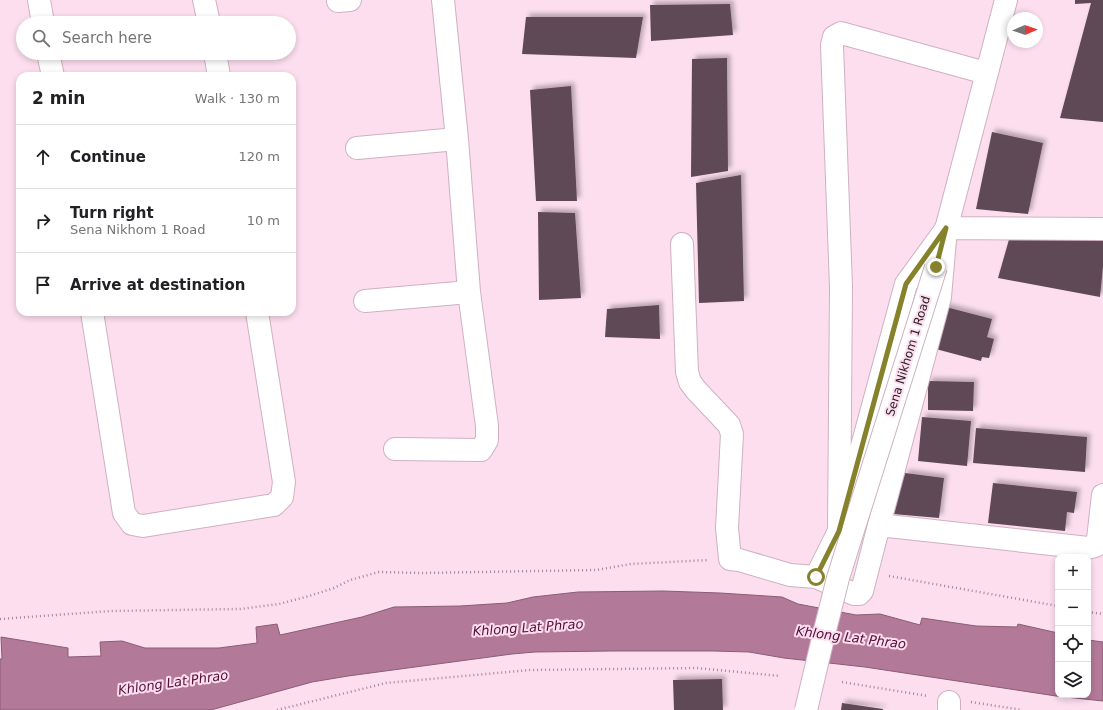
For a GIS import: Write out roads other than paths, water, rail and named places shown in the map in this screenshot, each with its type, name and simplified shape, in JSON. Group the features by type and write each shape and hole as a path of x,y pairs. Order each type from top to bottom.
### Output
{"street":[{"path":"39,0 42,16"},
{"path":"204,0 207,16"},
{"path":"395,449 481,450 486,440 487,426 469,292 457,139 442,0"},
{"name":"Sena Nikhom 1 Road","path":"806,710 838,578 936,267 1006,0"},
{"path":"839,531 842,286 832,45 834,38 841,33 986,73"},
{"path":"50,60 52,72"},
{"path":"216,60 218,72"},
{"path":"357,148 457,139"},
{"path":"946,228 1103,228"},
{"path":"682,244 686,372 690,382 696,390 729,425 732,434 727,528 730,559 739,560 790,575 816,577 854,594 859,594 862,591 940,297 946,228"},
{"path":"816,577 839,531 906,284 946,228"},
{"path":"365,301 469,292"},
{"path":"93,316 124,513 132,524 143,526 274,505 282,497 284,482 258,316"},
{"path":"879,525 1088,548 1095,546 1098,539 1103,495"}],"water":[{"name":"Khlong Lat Phrao","path":"663,591 782,597 798,604 856,615 880,614 920,625 922,618 976,626 1017,627 1018,624 1055,632 1055,696 865,667 784,658 749,652 535,652 312,682 211,710 0,710 0,659 2,659 1,637 68,648 68,657 101,656 100,642 122,641 145,648 219,648 257,643 256,627 277,624 280,635 362,617 394,607 460,606 507,603 533,597 578,592"},
{"path":"1091,640 1103,642 1103,701 1075,698 1091,698"}]}
